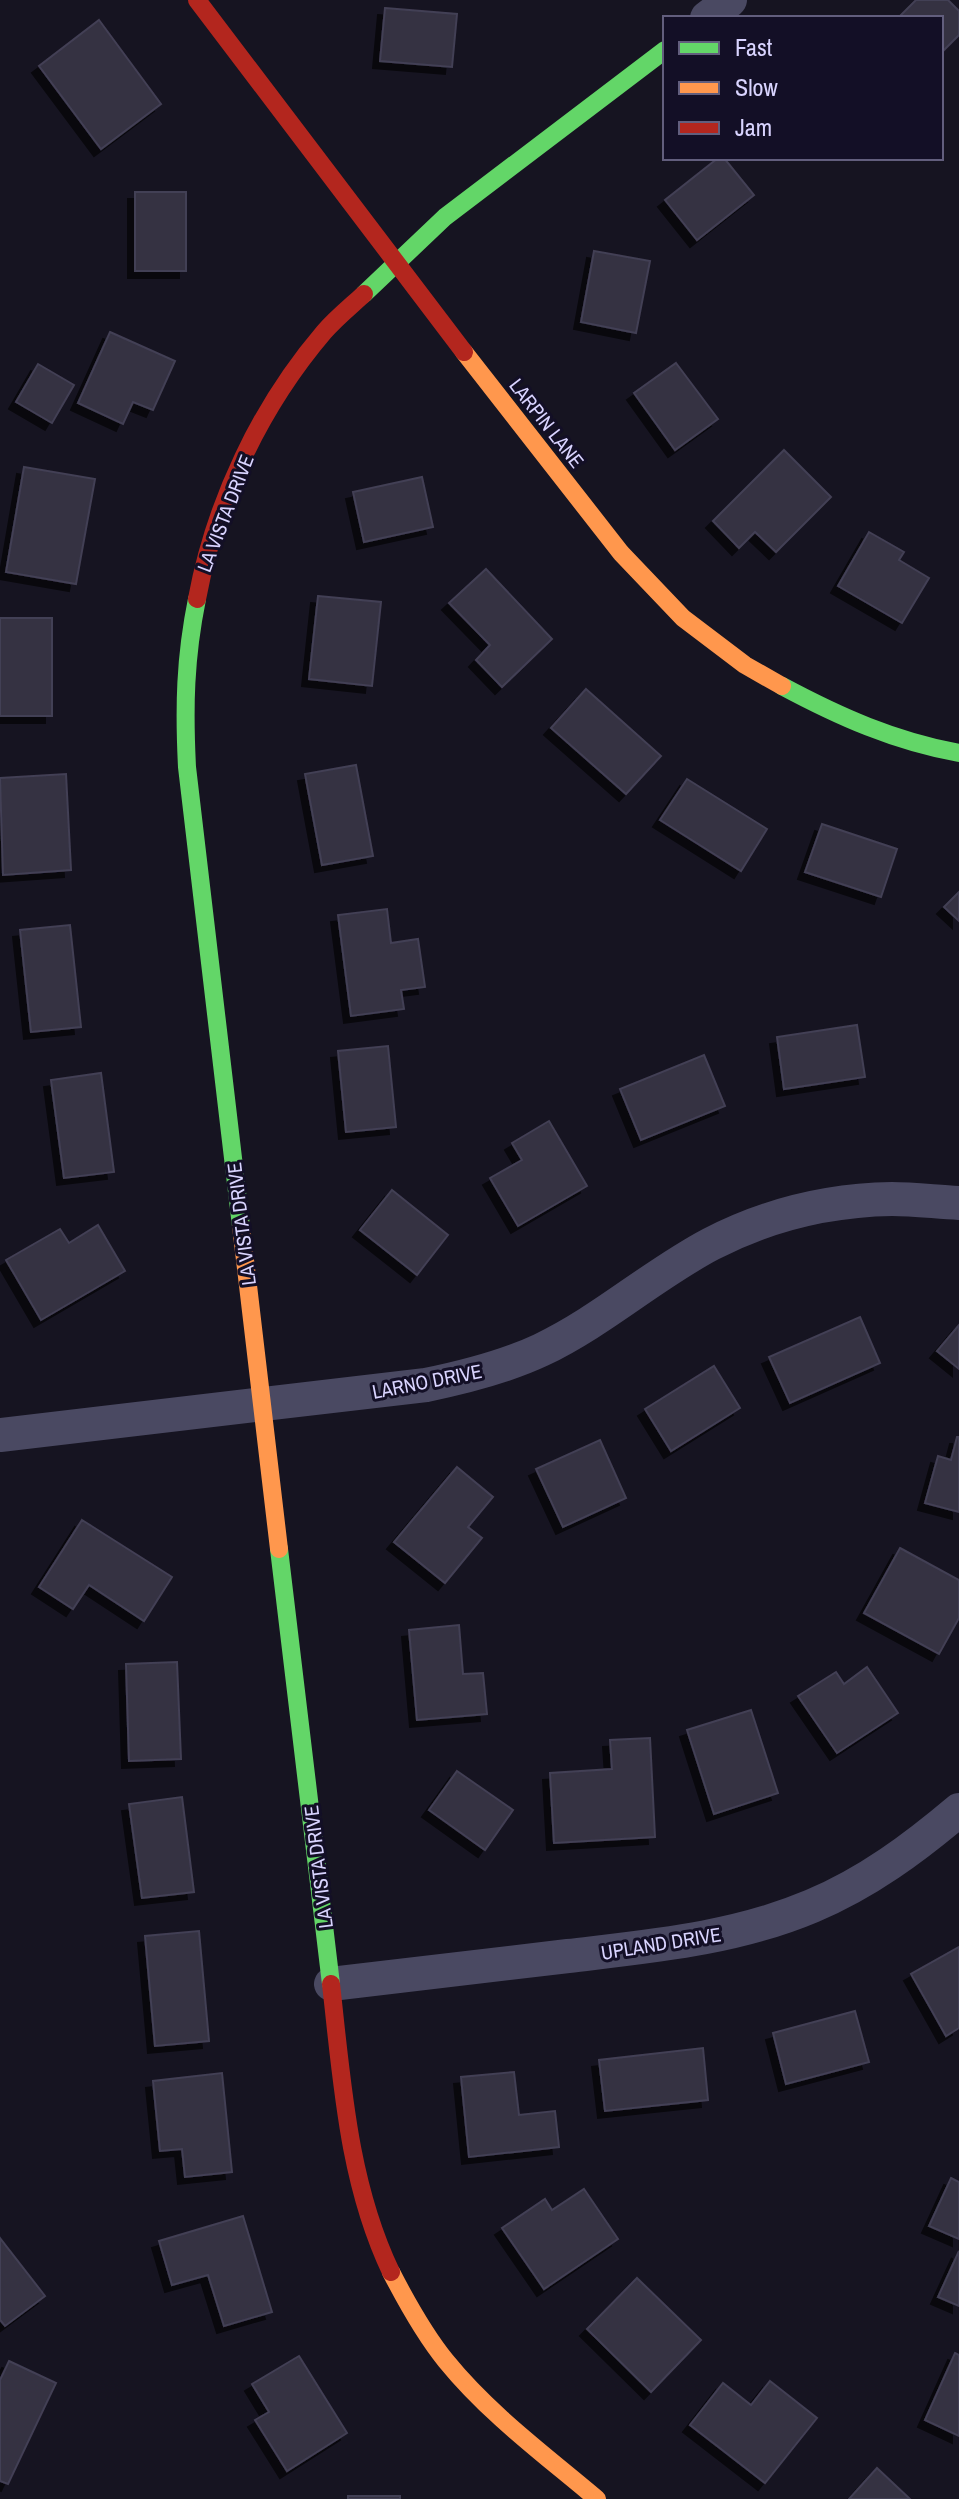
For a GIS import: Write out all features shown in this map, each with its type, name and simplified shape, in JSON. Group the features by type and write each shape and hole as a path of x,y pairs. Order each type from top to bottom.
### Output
{"street":[{"name":"LARPIN LANE","path":"197,0 433,313 621,553 683,618 745,665 832,713 881,733 959,753"},
{"path":"710,16 730,0"},
{"name":"LA VISTA DRIVE","path":"597,2499 471,2389 430,2339 396,2284 372,2229 354,2166 187,767 184,703 188,644 214,530 235,475 264,417 295,368 326,329 445,217 663,52"},
{"name":"LARNO DRIVE","path":"0,1435 426,1385 471,1376 550,1345 710,1244 758,1223 847,1202 893,1199 959,1203"},
{"name":"UPLAND DRIVE","path":"331,1984 686,1942 758,1926 813,1906 867,1879 917,1846 959,1810"}],"building":[{"path":"916,0 948,0 959,11 959,35 943,51 943,16 900,16"},
{"path":"385,8 457,14 452,67 380,61"},
{"path":"99,20 161,104 101,149 39,66"},
{"path":"715,160 726,160 754,195 697,240 665,200"},
{"path":"135,192 186,192 186,271 135,271"},
{"path":"594,251 650,261 636,333 581,322"},
{"path":"110,332 175,361 153,410 133,402 123,424 78,403"},
{"path":"676,363 718,419 675,450 634,393"},
{"path":"38,364 74,385 52,423 16,402"},
{"path":"784,450 831,497 776,552 755,532 739,548 713,521"},
{"path":"24,467 95,479 76,584 6,572"},
{"path":"422,477 433,527 364,542 353,492"},
{"path":"869,532 904,552 899,560 929,578 902,623 838,586"},
{"path":"486,569 552,639 502,687 476,660 490,645 449,603"},
{"path":"318,596 381,602 372,686 309,679"},
{"path":"0,618 52,618 52,716 0,716"},
{"path":"586,689 661,756 626,794 551,728"},
{"path":"356,765 373,856 322,865 305,774"},
{"path":"66,774 71,870 3,875 0,778"},
{"path":"687,779 767,829 741,871 660,820"},
{"path":"822,824 897,849 881,897 805,872"},
{"path":"959,892 959,921 944,907"},
{"path":"387,909 391,943 418,939 425,987 401,990 404,1009 351,1016 338,915"},
{"path":"70,925 81,1027 31,1032 20,930"},
{"path":"857,1025 865,1077 784,1089 777,1037"},
{"path":"388,1046 396,1127 346,1132 338,1051"},
{"path":"704,1055 725,1106 641,1140 620,1089"},
{"path":"101,1073 114,1172 64,1178 51,1080"},
{"path":"549,1121 587,1186 518,1226 490,1178 522,1160 512,1143"},
{"path":"392,1190 448,1235 417,1275 360,1230"},
{"path":"98,1225 125,1271 41,1320 6,1260 60,1229 69,1243"},
{"path":"860,1317 880,1363 790,1403 769,1357"},
{"path":"959,1325 959,1369 937,1351"},
{"path":"714,1366 740,1408 671,1451 645,1409"},
{"path":"957,1437 959,1512 925,1503 938,1456 951,1460"},
{"path":"600,1440 626,1498 563,1527 536,1469"},
{"path":"457,1467 493,1497 468,1527 482,1538 445,1583 394,1542"},
{"path":"82,1520 172,1577 144,1621 89,1585 73,1609 39,1587"},
{"path":"900,1548 959,1580 959,1618 939,1654 864,1613"},
{"path":"459,1625 463,1674 483,1673 487,1714 417,1720 409,1630"},
{"path":"177,1662 181,1759 129,1761 126,1664"},
{"path":"867,1667 898,1713 837,1753 798,1696 836,1672 844,1684"},
{"path":"751,1710 778,1793 714,1814 687,1730"},
{"path":"650,1738 655,1837 554,1843 550,1773 612,1769 610,1740"},
{"path":"457,1771 513,1810 485,1850 429,1810"},
{"path":"182,1797 194,1892 142,1898 129,1804"},
{"path":"199,1931 209,2041 155,2046 145,1936"},
{"path":"959,1947 959,2028 946,2036 911,1974"},
{"path":"855,2011 869,2062 786,2084 773,2033"},
{"path":"703,2048 708,2100 605,2111 599,2060"},
{"path":"514,2072 519,2115 555,2111 559,2147 469,2157 461,2077"},
{"path":"222,2073 232,2172 185,2177 182,2149 160,2151 153,2081"},
{"path":"951,2178 959,2182 959,2239 929,2226"},
{"path":"584,2189 618,2239 544,2289 502,2228 545,2199 552,2210"},
{"path":"243,2216 272,2312 224,2326 208,2275 172,2285 159,2241"},
{"path":"0,2238 45,2296 5,2326 0,2320"},
{"path":"959,2251 959,2306 938,2297"},
{"path":"637,2278 701,2340 651,2392 587,2329"},
{"path":"955,2353 959,2355 959,2436 925,2420"},
{"path":"299,2356 347,2433 287,2471 255,2420 269,2412 252,2384"},
{"path":"9,2361 56,2383 8,2484 0,2481 0,2380"},
{"path":"770,2381 817,2418 765,2483 690,2425 723,2383 751,2405"},
{"path":"877,2468 910,2499 849,2499"},
{"path":"348,2496 400,2496 400,2499 348,2499"}],"traffic: fast":[{"path":"364,294 445,217 663,52"},
{"path":"197,599 186,683 187,767 241,1226"},
{"path":"782,686 868,727 959,753"},
{"path":"279,1549 331,1984"}],"traffic: slow":[{"path":"464,352 621,553 683,618 745,665 782,686"},
{"path":"241,1226 279,1549"},
{"path":"391,2272 438,2351 480,2399 597,2499"}],"traffic: jam":[{"path":"197,0 464,352"},
{"path":"197,599 215,527 260,424 324,332 364,294"},
{"path":"331,1984 343,2094 356,2167 365,2203 391,2272"}]}
